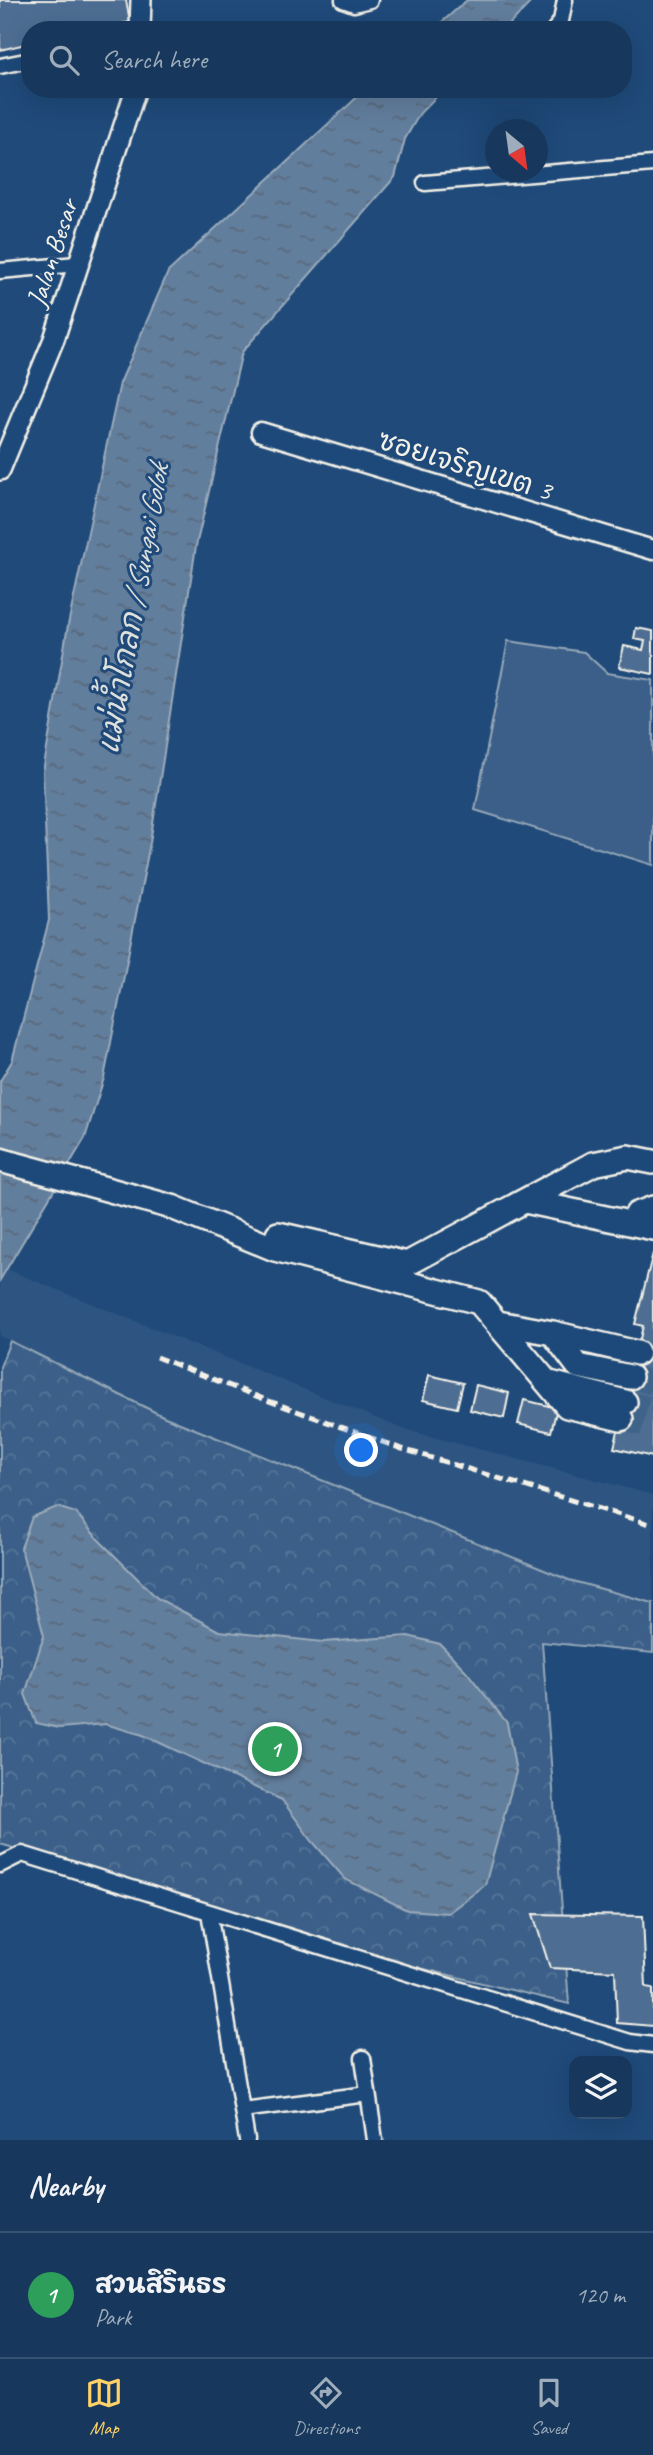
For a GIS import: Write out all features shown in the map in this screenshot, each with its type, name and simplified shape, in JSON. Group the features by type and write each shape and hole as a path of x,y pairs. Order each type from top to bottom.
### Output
{"highway":[{"path":"7,1162 183,1211 407,1264 593,1164 628,1157 653,1162"},
{"path":"593,1164 653,1178"},
{"path":"525,1201 566,1196 649,1217"},
{"path":"183,1211 275,1249 479,1302 567,1406 623,1410 550,1384"},
{"path":"498,1323 565,1349 634,1365 565,1349"}],"main road":[{"path":"140,21 141,0"},
{"name":"Jalan Besar","path":"0,470 54,339 133,98"}],"street":[{"path":"344,0 354,4 370,0"},
{"path":"561,21 565,0"},
{"path":"0,66 21,62"},
{"path":"425,183 653,164"},
{"path":"0,271 77,264"},
{"name":"ซอยเจริญเขต 3","path":"261,432 653,550"},
{"path":"0,1865 22,1854 630,2042 653,2045"},
{"path":"209,1912 247,2140"},
{"path":"363,2058 375,2140"},
{"path":"242,2110 368,2094"}],"shaded area":[{"path":"6,1269 403,1429 653,1495 653,1603 569,1580 165,1417 0,1336 0,1280"}],"green space":[{"path":"508,641 584,652 607,673 653,680 653,865 475,810"},
{"path":"10,1341 165,1417 569,1580 653,1603 653,1653 542,1642 569,2004 412,1966 0,1844 0,1367"}],"water":[{"path":"467,0 533,0 513,21 443,21"},
{"name":"แม่น้ำโกลก / Sungai Golok","path":"356,98 435,98 420,113 405,139 395,177 242,352 196,546 150,843 104,1078 85,1138 0,1280 0,1081 12,1061 49,920 43,772 68,625 120,383 168,272"},
{"path":"57,1507 76,1513 157,1598 219,1631 323,1642 408,1636 440,1644 466,1671 507,1723 516,1772 485,1885 448,1913 407,1910 345,1879 312,1841 282,1800 143,1735 105,1724 59,1728 36,1723 25,1694 44,1636 21,1548 32,1517"}],"building":[{"path":"0,0 126,0 130,21 21,21 21,45 0,50"},
{"path":"636,628 653,631 653,674 619,667 624,646 643,650 645,641 634,639"},
{"path":"653,1253 653,1457 614,1448 643,1326 635,1324"},
{"path":"429,1375 463,1383 457,1408 423,1400"},
{"path":"476,1385 509,1393 504,1418 470,1410"},
{"path":"524,1400 557,1408 551,1432 518,1424"},
{"path":"533,1914 643,1916 646,1987 653,1988 653,2026 617,2023 615,1971 550,1968"}],"tunnel":[{"path":"630,1377 653,1383"},
{"path":"625,1402 653,1409"},
{"path":"621,1419 653,1427"}],"railway":[{"path":"156,1357 399,1448 653,1525"}],"place":[{"name":"สวนสิรินธร","path":"275,1749"}]}
